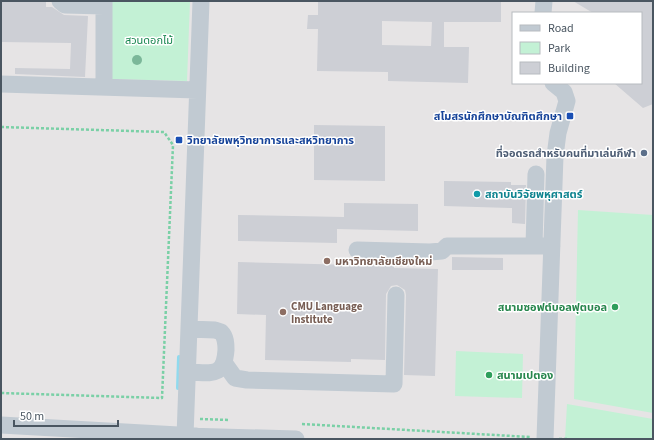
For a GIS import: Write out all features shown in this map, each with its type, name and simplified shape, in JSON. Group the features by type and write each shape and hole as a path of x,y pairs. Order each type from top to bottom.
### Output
{"street":[{"path":"60,1 65,5 104,4 104,86"},
{"path":"185,418 201,1"},
{"path":"543,12 544,1"},
{"path":"1,84 198,90"},
{"path":"545,439 555,156 558,133 567,101 564,92 554,84"},
{"path":"183,436 188,372 199,98 198,90"},
{"path":"534,246 536,174"},
{"path":"357,250 430,252 442,251 447,246 552,246"},
{"path":"189,329 215,330 223,334 226,348 225,364 234,378 247,380 394,384 396,295"},
{"path":"188,372 216,372 225,364"},
{"path":"1,426 104,435"},
{"path":"1,430 104,435 301,439"},
{"path":"271,438 296,439"}],"path":[{"path":"1,127 164,132 173,145 162,398 1,393"}],"shaded area":[{"name":"มหาวิทยาลัยเชียงใหม่","path":"1,1 653,1 653,439 1,439"}],"green space":[{"name":"สวนดอกไม้","path":"109,1 190,1 187,81 107,79"},
{"name":"สนามซอฟต์บอลฟุตบอล","path":"578,210 653,215 653,413 574,399"},
{"name":"สนามเปตอง","path":"456,351 523,354 522,398 455,396"},
{"path":"567,404 653,419 653,439 565,439"}],"building":[{"path":"1,1 46,1 46,7 52,7 64,15 88,16 85,77 15,74 15,68 70,69 71,43 1,42"},
{"path":"318,1 501,1 501,22 444,22 444,47 469,47 468,83 388,81 388,72 317,71 318,29 307,29 308,15 318,15","holes":["382,21 432,22 431,46 382,45"]},
{"path":"573,1 653,1 653,104 643,108 615,84 642,84 642,12 591,12"},
{"path":"314,125 385,126 385,181 314,180"},
{"name":"สถาบันวิจัยพหุศาสตร์","path":"444,181 511,182 511,185 526,185 525,224 512,223 512,208 444,206"},
{"path":"344,203 418,204 418,231 337,229 337,243 238,241 238,215 344,217"},
{"path":"452,257 503,258 503,270 452,270"},
{"name":"CMU Language Institute","path":"238,262 394,266 394,268 438,269 435,376 404,375 406,295 405,290 397,285 391,286 386,294 385,360 351,359 351,362 265,360 266,315 237,314"}],"waterway":[{"path":"178,388 179,357"}],"place":[{"name":"สโมสรนักศึกษาบัณฑิตศึกษา","path":"570,116"},
{"name":"วิทยาลัยพหุวิทยาการและสหวิทยาการ","path":"179,140"},
{"name":"ที่จอดรถสำหรับคนที่มาเล่นกีฬา","path":"644,153"},
{"name":"สถาบันวิจัยพหุศาสตร์","path":"477,194"},
{"name":"มหาวิทยาลัยเชียงใหม่","path":"327,261"},
{"name":"สนามซอฟต์บอลฟุตบอล","path":"615,307"},
{"name":"CMU Language Institute","path":"283,312"},
{"name":"สนามเปตอง","path":"489,375"}]}
